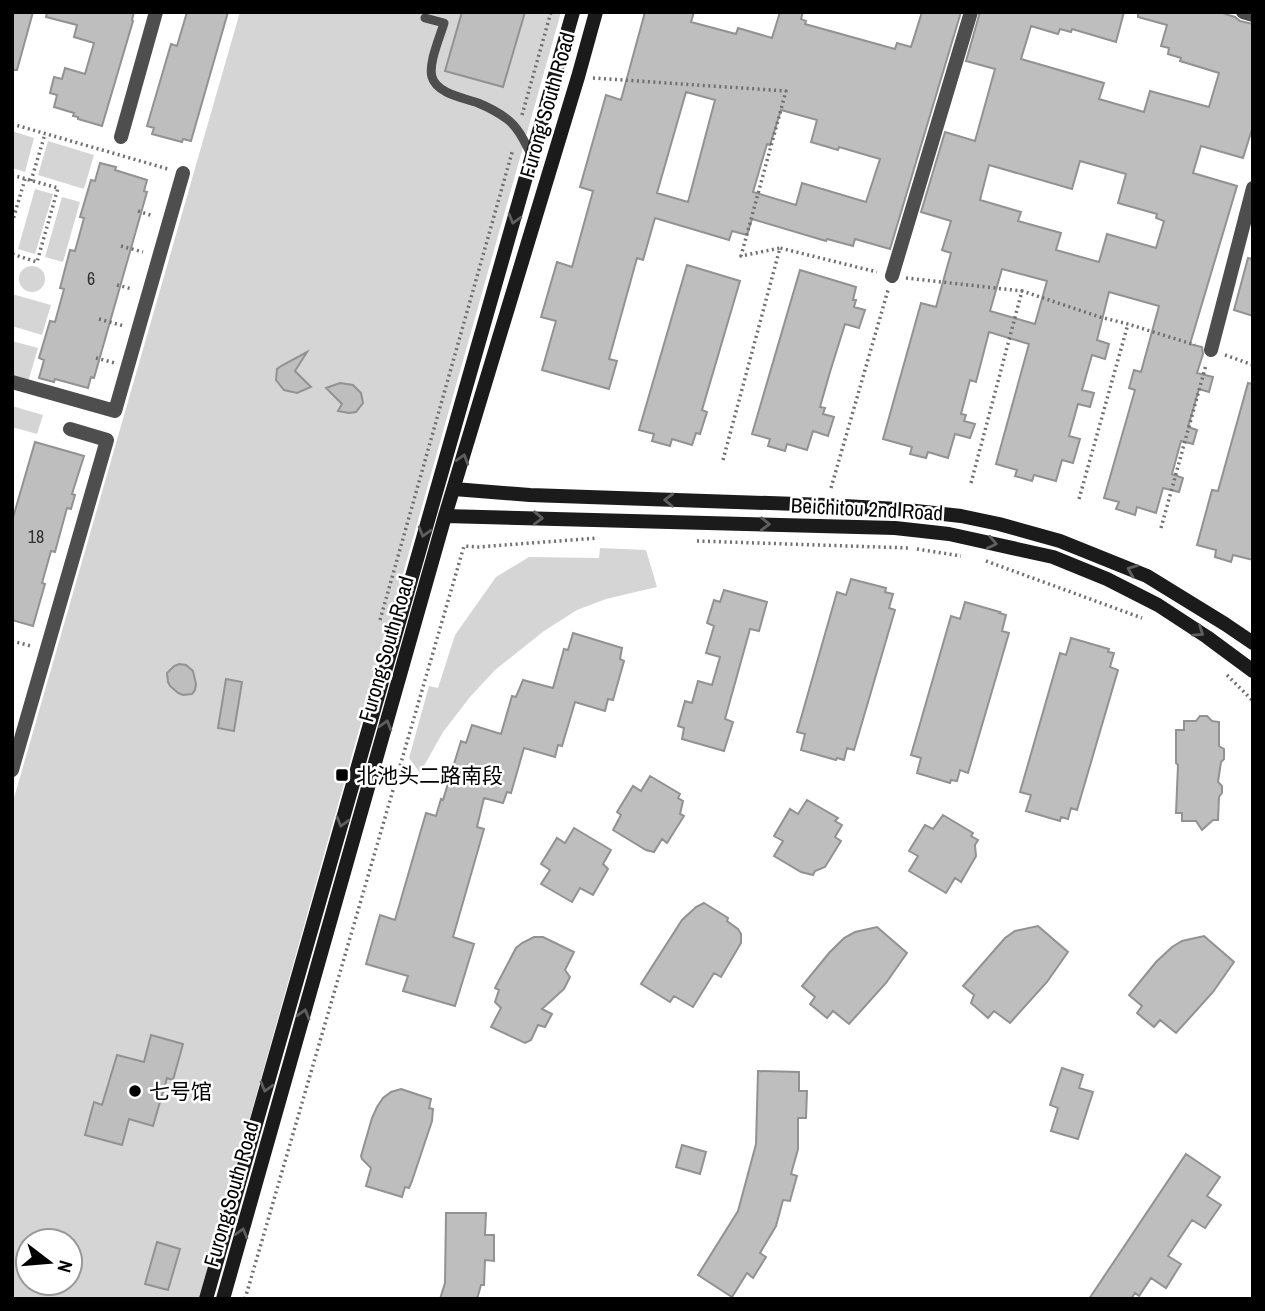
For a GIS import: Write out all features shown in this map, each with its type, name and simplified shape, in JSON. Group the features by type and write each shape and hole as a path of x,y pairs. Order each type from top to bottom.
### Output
{"main road":[{"name":"Furong South Road","path":"206,1299 573,12"},
{"name":"Furong South Road","path":"223,1299 445,516 575,90 596,12"},
{"name":"Beichitou 2nd Road","path":"454,489 557,496 826,505 961,516 1060,541 1147,576 1252,642"},
{"name":"Beichitou 2nd Road","path":"445,516 895,528 950,534 1054,557 1107,579 1158,605 1253,671"}],"street":[{"path":"121,137 156,12"},
{"path":"892,276 971,12"},
{"path":"1243,12 1253,15"},
{"path":"12,382 115,411 183,173"},
{"path":"1211,350 1253,188"},
{"path":"12,770 107,440 70,429"}],"lane":[{"path":"425,18 444,23 432,64 435,83 505,117 515,127 532,156"}],"path":[{"path":"599,78 786,91 741,256 780,248 892,276 1022,291 1253,365"},
{"path":"12,124 183,173"},
{"path":"31,181 45,134"},
{"path":"12,175 58,188 37,262 12,254"},
{"path":"12,223 25,179"},
{"path":"121,246 159,257"},
{"path":"723,460 780,248"},
{"path":"826,505 892,276"},
{"path":"971,483 1022,291"},
{"path":"99,319 138,330"},
{"path":"1079,499 1128,324"},
{"path":"1160,528 1211,350"},
{"path":"244,1299 464,547 601,538"},
{"path":"695,541 912,548 966,556"},
{"path":"980,558 1142,618"},
{"path":"1227,675 1253,701"}],"shaded area":[{"path":"240,12 561,12 199,1299 12,1299 12,805"},
{"path":"12,131 34,138 25,172 12,168"},
{"path":"48,141 94,155 84,189 38,175"},
{"path":"35,189 53,194 35,254 18,249"},
{"path":"62,197 80,202 63,262 45,257"},
{"path":"32,266 41,270 45,279 41,288 32,292 23,288 19,279 23,270"},
{"path":"12,294 51,305 42,335 12,326"},
{"path":"12,341 38,348 28,382 12,378"},
{"path":"12,406 43,415 37,434 12,427"},
{"path":"600,548 646,550 657,587 606,599 577,610 544,631 495,670 470,697 443,732 420,773 409,758 429,686 438,688 455,635 496,577 529,557 599,558"}],"building":[{"path":"12,12 33,12 17,70 12,70"},
{"path":"47,12 134,12 102,126 78,119 73,116 74,113 54,107 57,95 50,93 54,77 62,79 65,68 85,74 94,43 74,37 77,25 46,17"},
{"path":"187,12 228,12 191,141 183,139 182,142 152,134 154,128 147,126 171,44 177,46"},
{"path":"462,12 525,12 503,87 445,71"},
{"path":"645,12 694,12 691,22 736,34 738,28 772,38 780,12 803,12 801,19 806,21 805,24 895,49 897,43 911,47 922,12 961,12 890,249 855,239 853,246 827,239 826,241 752,219 747,235 732,231 729,240 655,218 643,260 637,258 609,359 617,361 609,389 542,370 556,321 541,317 557,262 572,267 593,191 580,187 606,95 621,100","holes":["686,92 715,100 688,202 657,193","781,110 817,120 811,142 880,159 866,202 802,183 796,205 753,192 767,144 770,145"]},
{"path":"980,12 1124,12 1116,42 1072,29 1071,32 1060,29 1058,34 1031,26 1021,59 1104,83 1099,99 1144,112 1150,91 1209,107 1219,73 1180,61 1181,58 1168,54 1169,48 1161,46 1167,25 1138,17 1138,12 1219,12 1253,24 1253,126 1243,158 1201,146 1193,173 1237,186 1190,344 1202,347 1203,354 1197,373 1213,377 1209,392 1199,389 1188,427 1197,430 1193,444 1181,441 1172,474 1183,478 1179,492 1163,488 1156,513 1137,507 1135,515 1116,509 1119,502 1104,498 1135,390 1129,388 1134,370 1141,372 1159,306 1109,292 1097,340 1109,344 1105,359 1092,355 1082,390 1094,393 1090,407 1078,404 1069,436 1080,439 1073,463 1062,460 1056,481 1034,475 1032,481 1015,476 1017,470 996,464 1029,344 989,332 976,382 970,380 961,414 966,415 964,421 975,424 970,438 955,434 948,458 928,452 926,458 910,454 912,447 883,439 921,303 936,307 951,253 942,250 951,221 921,212 945,132 975,141 995,69 966,61","holes":["1080,161 1126,174 1118,203 1157,214 1156,218 1164,221 1156,248 1107,234 1099,262 1056,250 1061,233 1018,221 1021,212 980,200 989,165 1072,189","1002,269 1047,281 1035,324 990,311"]},
{"path":"100,163 147,180 144,191 147,192 94,378 91,377 88,388 55,379 54,382 39,378 44,360 39,358 50,321 55,322 70,250 75,251 84,218 80,217 91,180 95,181"},
{"path":"1248,258 1253,259 1253,316 1234,310"},
{"path":"687,265 740,281 702,410 707,412 700,434 696,433 692,445 672,439 670,446 652,441 654,434 639,430"},
{"path":"800,270 856,287 854,307 865,310 859,328 845,324 830,372 820,407 825,408 823,414 834,417 828,436 813,431 807,450 787,444 785,451 768,446 770,439 752,434"},
{"path":"307,352 295,371 311,387 297,393 284,390 276,380 277,369"},
{"path":"340,383 353,385 361,393 363,403 356,412 338,411 342,404 326,388"},
{"path":"1248,383 1253,384 1253,560 1233,555 1231,562 1215,557 1216,550 1197,545 1212,490 1218,491"},
{"path":"35,442 84,456 72,494 75,495 71,509 67,508 55,552 51,551 33,626 12,620 12,521"},
{"path":"851,579 886,588 885,592 893,594 889,608 895,610 854,750 847,748 844,760 836,760 801,750 805,734 797,732 837,592 846,595"},
{"path":"724,590 767,602 759,631 750,629 725,719 733,722 724,751 682,739 684,728 678,726 685,701 692,703 698,681 712,685 720,657 706,653 714,626 707,623 714,600 720,602"},
{"path":"965,602 1006,615 1002,631 1009,633 968,773 960,770 957,781 951,780 950,783 917,773 921,758 911,755 951,616 960,619"},
{"path":"573,633 622,648 620,659 624,661 613,700 608,699 605,711 575,702 562,746 558,745 555,757 524,748 511,793 507,792 503,803 484,798 477,827 484,829 453,937 474,944 455,1006 403,991 408,976 366,964 380,915 395,920 426,813 436,816 461,741 466,743 472,725 501,734 512,696 516,697 523,680 553,688 564,649 568,650"},
{"path":"1071,638 1109,649 1108,652 1114,653 1110,667 1118,670 1077,810 1071,808 1068,819 1061,817 1060,821 1026,811 1031,795 1020,792 1060,653 1066,655"},
{"path":"179,664 186,665 193,671 196,684 192,694 178,693 168,682 167,673"},
{"path":"226,679 242,682 234,731 218,728"},
{"path":"1200,716 1207,716 1212,721 1219,722 1219,746 1224,749 1218,782 1222,786 1222,793 1219,797 1218,820 1213,820 1202,830 1196,821 1182,821 1182,813 1176,813 1176,730 1184,730 1184,721 1196,721"},
{"path":"650,776 680,794 678,798 683,801 680,814 684,816 667,843 662,839 654,852 613,830 621,815 617,812 633,786 641,791"},
{"path":"807,800 838,818 835,821 842,825 835,837 841,841 825,867 815,871 813,875 801,872 774,856 783,841 774,836 790,809 798,814"},
{"path":"943,815 973,833 971,836 978,840 975,845 976,856 961,882 955,878 946,893 909,871 918,856 909,851 925,825 933,829"},
{"path":"574,828 611,850 603,864 608,869 593,895 580,888 572,902 541,884 550,870 541,864 557,838 565,843"},
{"path":"704,903 728,918 727,921 741,934 741,943 721,977 714,973 693,1007 674,996 670,1002 641,984 682,920"},
{"path":"1038,926 1068,952 1047,982 1010,1023 994,1011 988,1018 971,1003 974,995 963,986 1005,938 1015,931"},
{"path":"877,927 907,953 886,983 849,1024 833,1011 827,1018 810,1004 815,997 802,986 844,938 855,932"},
{"path":"1204,936 1234,962 1213,992 1176,1033 1160,1020 1154,1027 1137,1013 1142,1006 1129,995 1172,947 1182,941"},
{"path":"534,937 543,937 574,952 565,970 570,977 564,989 542,1009 552,1014 545,1027 538,1025 531,1040 525,1043 491,1027 501,1008 495,1002 499,990 495,988 516,948"},
{"name":"七号馆","path":"151,1035 183,1044 173,1080 167,1078 153,1126 129,1119 122,1145 85,1135 94,1102 102,1105 117,1055 144,1062"},
{"path":"1062,1068 1083,1075 1079,1088 1093,1092 1078,1139 1051,1131 1058,1108 1050,1105"},
{"path":"758,1071 799,1072 799,1091 807,1091 806,1118 798,1118 798,1149 791,1174 797,1176 790,1201 783,1200 776,1226 760,1253 766,1257 753,1278 747,1273 732,1297 698,1275 738,1211 756,1144"},
{"path":"401,1089 431,1099 429,1108 433,1109 432,1121 412,1181 409,1188 405,1187 402,1197 366,1186 371,1168 361,1156 377,1107 391,1092"},
{"path":"682,1145 706,1152 700,1174 676,1167"},
{"path":"1186,1154 1220,1177 1207,1196 1221,1205 1205,1228 1192,1220 1168,1256 1181,1264 1166,1288 1151,1278 1139,1296 1135,1293 1131,1299 1089,1299"},
{"path":"446,1213 486,1213 485,1235 494,1235 494,1261 485,1260 484,1285 481,1285 477,1299 440,1299 445,1283"},
{"path":"157,1242 180,1249 168,1290 145,1284"}],"place":[{"name":"北池头二路南段","path":"342,775"},
{"name":"七号馆","path":"135,1091"}]}
